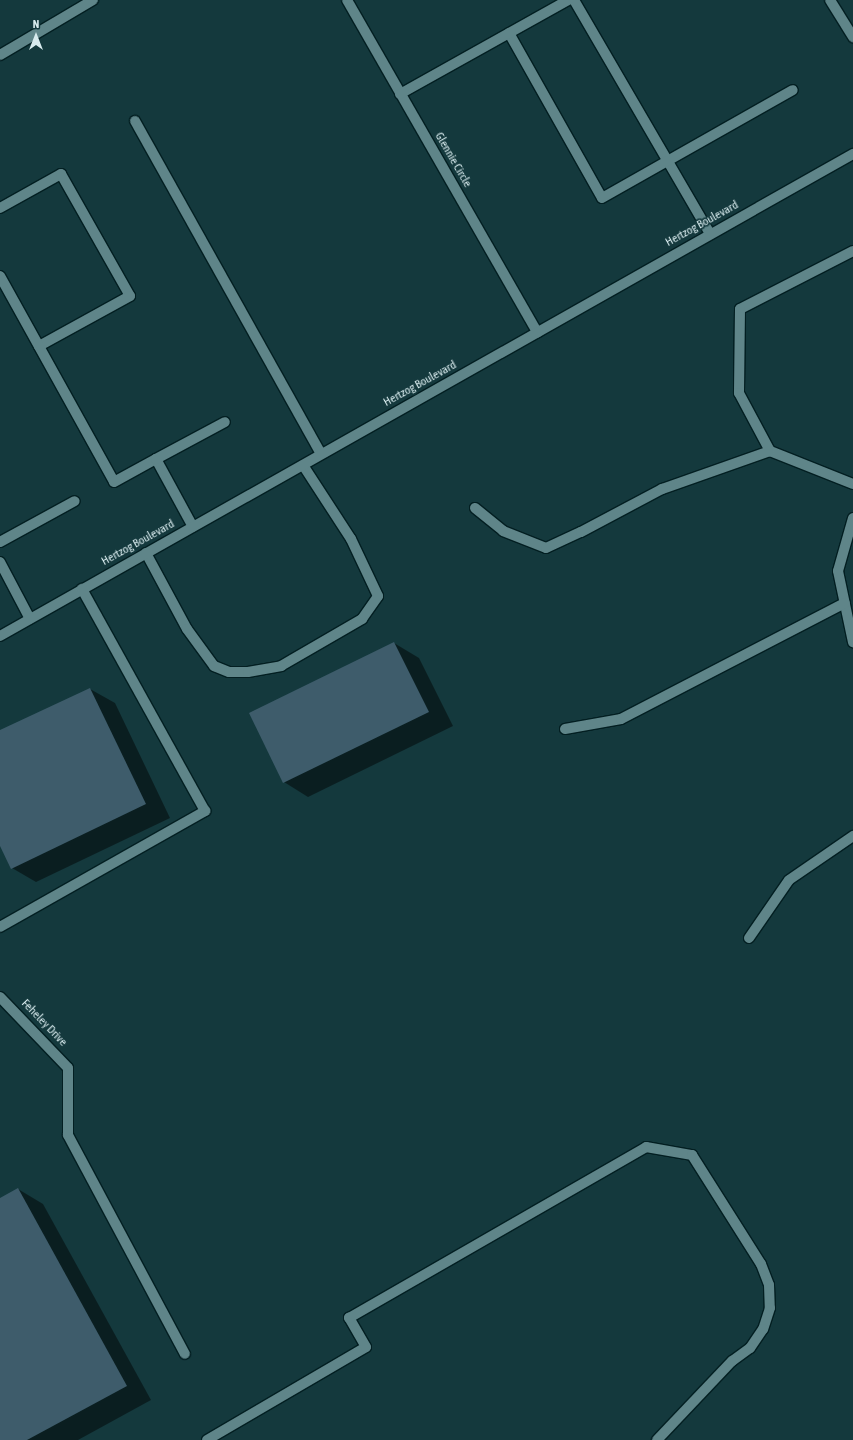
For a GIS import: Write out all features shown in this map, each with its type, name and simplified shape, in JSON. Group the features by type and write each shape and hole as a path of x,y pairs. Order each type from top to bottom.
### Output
{"street":[{"path":"0,55 93,0"},
{"name":"Glennie Circle","path":"347,0 537,332"},
{"path":"400,94 568,0"},
{"path":"574,0 710,234"},
{"path":"830,0 853,37"},
{"path":"509,33 602,198 793,90"},
{"path":"135,121 321,454"},
{"name":"Hertzog Boulevard","path":"0,636 853,154"},
{"path":"0,208 61,174 130,296 39,346"},
{"path":"853,251 740,309 739,393 770,451 853,484"},
{"path":"0,276 114,482 225,422"},
{"path":"475,508 503,531 546,548 581,532 662,489 770,451"},
{"path":"156,459 193,527"},
{"path":"146,553 187,629 214,666 229,672 248,672 281,666 362,619 378,596 351,539 303,465"},
{"path":"0,542 75,501"},
{"path":"853,518 838,571 853,642"},
{"path":"0,562 30,619"},
{"path":"0,927 205,811 82,590"},
{"path":"565,729 621,719 845,603"},
{"path":"749,938 789,880 853,836"},
{"name":"Feheley Drive","path":"0,997 68,1068 68,1135 185,1354"},
{"path":"207,1440 366,1347 349,1318 646,1147 692,1155 761,1264 769,1285 770,1308 763,1329 750,1348 732,1361 657,1440"}],"building":[{"path":"394,642 429,712 283,783 249,713"},
{"path":"90,688 146,804 11,869 0,846 0,730"},
{"path":"18,1188 127,1386 27,1440 0,1440 0,1198"}]}
